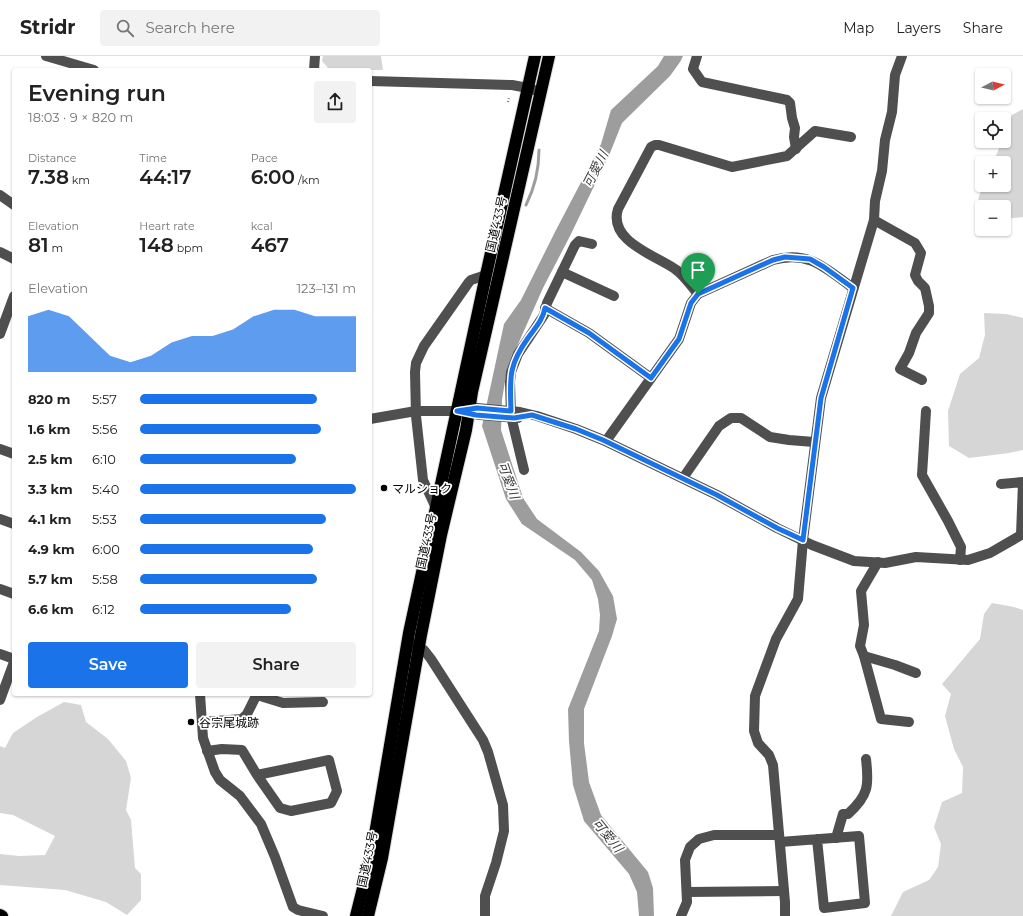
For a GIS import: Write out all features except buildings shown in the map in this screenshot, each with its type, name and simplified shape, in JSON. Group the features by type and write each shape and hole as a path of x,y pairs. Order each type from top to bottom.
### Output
{"highway":[{"name":"国道433号","path":"368,916 382,858 413,645 436,508 471,411 486,275 535,56"},
{"name":"国道433号","path":"356,916 372,852 413,645 471,411 549,56"}],"street":[{"path":"46,56 87,68"},
{"path":"314,56 314,68"},
{"path":"697,56 693,69 702,82 787,100 790,103 795,128 794,135 796,149"},
{"path":"785,916 773,765 768,755 758,743 754,731 755,696 776,639 798,600 814,442 821,398 874,220 875,201 882,171 885,140 892,112 895,75 902,56"},
{"path":"372,81 512,85 540,92"},
{"path":"698,294 675,269 629,242 616,223 618,209 648,150 655,145 659,145 732,167 787,156 815,131 851,137"},
{"path":"0,194 12,203"},
{"path":"874,220 916,243 921,253 915,275 918,281 925,288 929,313 916,333 909,353 900,368 922,380"},
{"path":"524,470 509,414 510,382 513,363 543,316 545,308 577,242 582,241 592,244"},
{"path":"0,252 12,258"},
{"path":"606,441 679,339 691,303 698,294 773,260 785,257 810,259 853,288"},
{"path":"562,272 614,296"},
{"path":"436,508 423,480 416,411 415,372 420,354 470,280 486,275"},
{"path":"0,334 12,301"},
{"path":"545,308 589,333 651,378"},
{"path":"372,419 416,411 471,411 537,416 606,441 731,501 777,528 852,560 885,563 916,557 968,560 990,553 1022,534 1023,482 1001,484"},
{"path":"926,411 922,475 961,547 960,560"},
{"path":"683,478 718,426 731,418 740,418 770,437 814,442"},
{"path":"0,449 12,453"},
{"path":"0,519 12,523"},
{"path":"878,562 861,591 864,625 860,646 881,719 909,722"},
{"path":"0,589 12,593"},
{"path":"413,645 428,654 432,659 483,740 500,793 505,818 504,831 496,863 485,896 485,916"},
{"path":"0,654 12,659"},
{"path":"864,656 916,673"},
{"path":"0,700 12,666"},
{"path":"200,696 203,738 216,775 240,796 261,824 275,857 292,907 298,910 323,916"},
{"path":"202,722 242,719 247,714 256,696"},
{"path":"263,696 283,703 323,702"},
{"path":"207,751 222,749 242,750 257,775 280,808 291,811 331,803 337,791 329,760 257,775"},
{"path":"836,838 843,814 848,814 851,811 867,789 868,774 866,759"},
{"path":"681,916 687,902 685,860 690,847 699,839 714,835 817,839 859,836 865,902 824,908 817,839"},
{"path":"687,892 784,891"}],"path":[{"path":"508,102 509,97"}],"shaded area":[{"path":"323,56 381,56 383,70 372,70 372,68 328,68 322,61"},
{"path":"1023,109 1023,217 1011,218 1011,200 978,200 981,192 1011,192 1011,156 996,156 999,148 1011,148 1012,115"},
{"path":"984,313 1006,314 1023,318 1023,450 969,458 949,446 948,411 960,374 979,358 985,335"},
{"path":"992,603 1023,610 1023,916 891,916 903,892 929,880 938,867 941,844 934,827 942,802 962,793 963,767 954,749 945,716 951,694 942,684 980,639 984,614"},
{"path":"64,702 81,705 86,722 108,739 126,761 131,778 126,810 131,820 135,868 141,874 141,900 127,915 106,902 65,890 0,885 0,854 19,856 45,855 55,836 13,815 0,813 0,746 5,748 13,733 37,717"}],"water":[{"name":"可愛川","path":"664,56 683,56 670,76 622,123 610,153 543,288 507,369 502,400 501,430 523,498 537,519 581,552 599,571 613,596 617,619 584,709 584,743 589,782 601,815 648,872 653,888 654,916 639,916 637,892 629,874 584,821 573,785 568,709 599,631 600,615 598,599 592,580 575,560 522,524 506,499 482,426 504,324 521,300 601,144 611,110 658,66"}],"waterway":[{"path":"526,205 536,178 539,150"}],"place":[{"name":"マルショク","path":"384,488"},
{"name":"谷宗尾城跡","path":"191,722"}],"route":[{"path":"785,257 810,259 853,288 821,398 803,540 777,528 717,495 603,440 576,429 532,415 514,418 476,415 457,411 477,408 511,411 510,382 513,363 543,316 545,308 589,333 651,378 679,339 691,303 698,294 773,260 785,257"}]}
